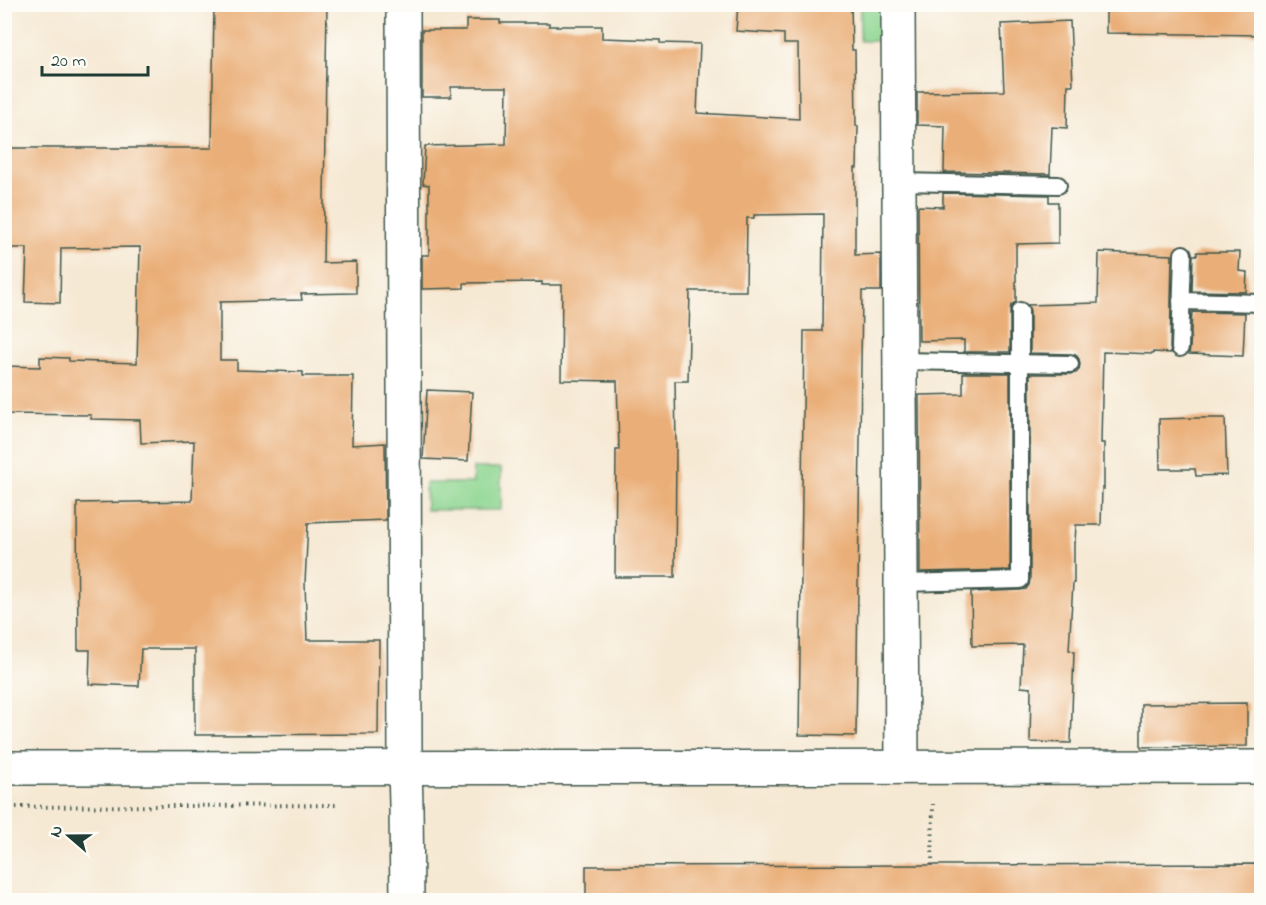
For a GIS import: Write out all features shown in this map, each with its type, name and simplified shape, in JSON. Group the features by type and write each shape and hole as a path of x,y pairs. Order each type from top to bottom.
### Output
{"street":[{"path":"403,4 407,900"},
{"path":"898,4 902,767"},
{"path":"4,768 1262,767"}],"lane":[{"path":"899,182 1058,185"},
{"path":"1180,348 1183,254"},
{"path":"1181,301 1262,303"},
{"path":"901,583 1020,580 1020,311"},
{"path":"900,361 1070,364"}],"path":[{"path":"932,865 933,804"}],"green space":[{"path":"860,5 883,5 884,41 860,41"},
{"path":"473,468 501,468 501,510 426,510 425,483 473,483"}],"building":[{"path":"214,4 327,4 323,263 356,262 356,293 301,294 302,300 220,302 220,360 237,360 237,370 303,372 303,376 353,376 352,445 385,443 386,520 308,523 305,583 307,640 379,640 378,734 195,735 195,649 141,649 139,686 89,684 90,650 78,650 77,503 192,501 194,441 141,443 140,420 91,419 91,415 4,414 4,366 40,367 40,357 69,358 69,361 137,363 140,247 61,248 60,303 25,302 27,248 4,248 4,148 212,148"},
{"path":"738,4 851,4 852,50 855,50 856,126 858,126 857,168 855,168 855,255 881,254 881,291 862,291 856,736 799,735 804,331 822,331 823,214 754,215 754,218 747,218 746,291 690,291 688,381 675,381 675,577 615,577 616,450 619,450 617,381 561,380 562,285 542,285 542,282 464,283 464,288 422,289 422,255 429,255 429,185 423,184 425,146 506,144 507,87 451,87 451,97 422,97 422,30 466,30 466,20 500,20 500,23 549,23 549,26 602,26 602,38 700,44 697,113 799,119 798,44 784,44 784,34 736,31"},
{"path":"1106,4 1262,4 1262,35 1106,33"},
{"path":"1070,21 1073,85 1068,85 1067,128 1052,127 1050,174 944,172 945,126 917,125 917,92 1004,91 1001,24"},
{"path":"943,193 1049,195 1049,202 1058,202 1058,243 1016,244 1016,302 1011,305 1010,311 1010,352 964,352 964,340 919,341 918,206 943,207"},
{"path":"1099,252 1172,255 1171,353 1103,352 1101,443 1104,443 1104,489 1102,488 1101,525 1076,525 1074,542 1074,583 1069,650 1074,651 1071,743 1030,742 1031,688 1021,687 1023,645 972,646 971,592 1020,590 1026,589 1029,585 1030,374 1076,373 1080,364 1076,355 1030,353 1028,305 1098,303"},
{"path":"1197,252 1240,252 1239,271 1247,272 1246,292 1192,291 1193,255 1197,255"},
{"path":"1192,312 1245,313 1243,356 1189,354"},
{"path":"963,373 1010,373 1010,570 920,572 919,395 963,394"},
{"path":"427,390 472,392 468,461 423,459"},
{"path":"1225,418 1227,475 1196,476 1195,469 1160,469 1159,419"},
{"path":"1247,703 1247,746 1141,747 1141,704"},
{"path":"1262,864 1262,900 586,900 586,866"}]}
